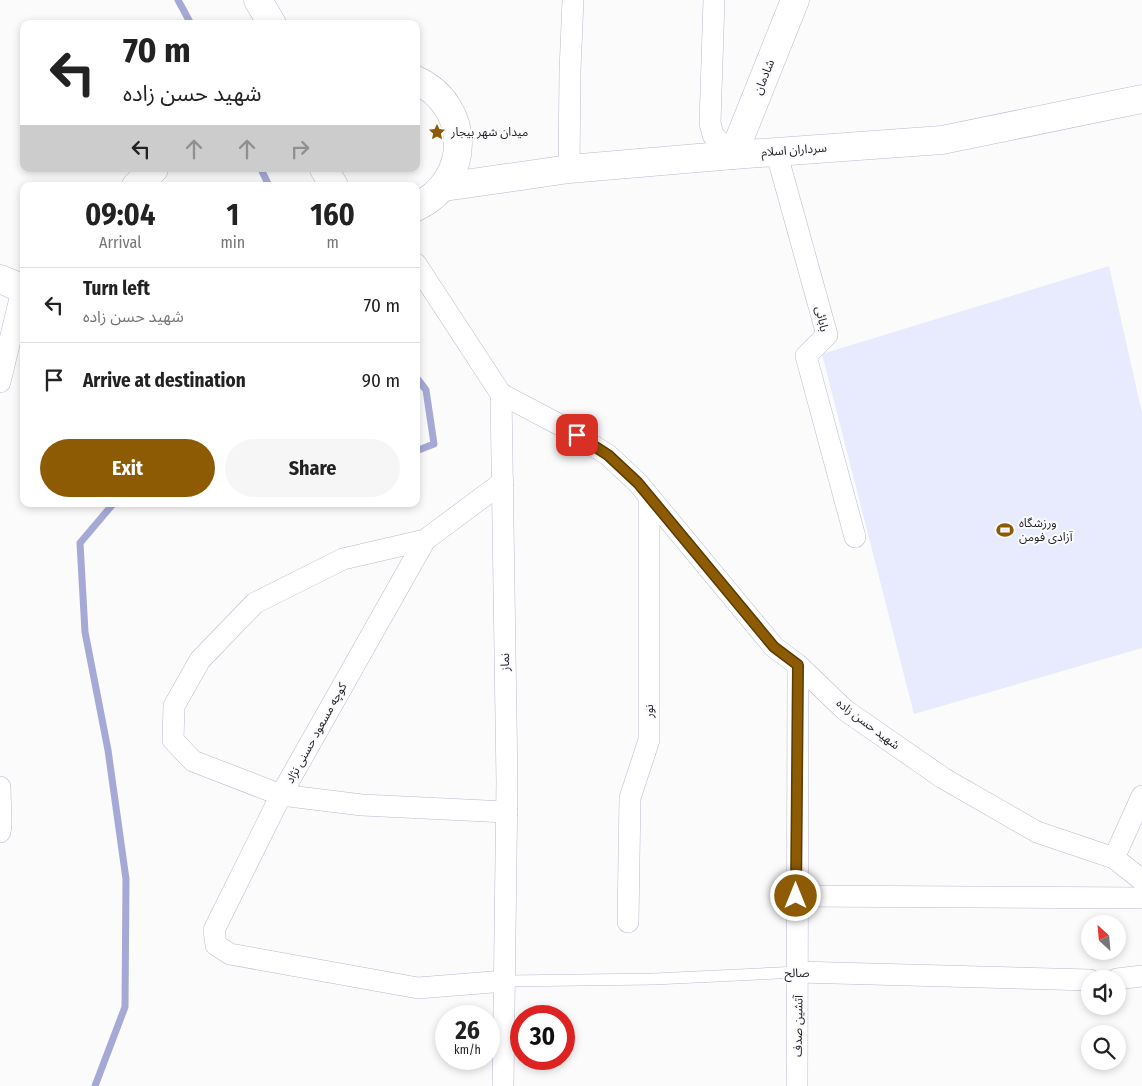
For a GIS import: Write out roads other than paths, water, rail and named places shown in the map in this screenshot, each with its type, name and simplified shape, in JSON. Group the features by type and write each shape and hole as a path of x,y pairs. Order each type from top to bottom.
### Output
{"street":[{"path":"569,168 573,0"},
{"path":"714,0 710,123 713,135 733,154"},
{"name":"شادمان","path":"733,154 796,0"},
{"path":"420,82 428,85 445,101 456,121 459,144 455,166 444,187 427,202 420,205"},
{"name":"سرداران اسلام","path":"444,187 569,168 733,154 942,140 1142,100"},
{"name":"بابائی","path":"776,151 828,335 806,356 855,538"},
{"path":"140,182 151,172"},
{"path":"420,270 501,394"},
{"path":"0,382 15,286"},
{"name":"نماز","path":"501,394 506,812 503,1086"},
{"name":"شهید حسن زاده","path":"501,394 562,426 608,455 638,483 774,647 798,665 845,710 943,778 1037,832 1114,858 1142,880"},
{"path":"503,482 425,540 343,559 254,604 200,660 174,706 173,740 193,761 281,795 362,805 506,812"},
{"name":"نور","path":"628,922 630,798 649,740 649,497"},
{"name":"کوچه مسعود حسنی نژاد","path":"425,540 281,795 214,930 216,945 230,954 418,988 505,981"},
{"name":"آتشین صدف","path":"797,1086 798,665"},
{"path":"0,787 2,825 0,832"},
{"path":"1114,858 1142,796"},
{"path":"796,896 1142,898"},
{"name":"صالح","path":"798,972 1081,980"},
{"path":"1126,978 1142,976"}],"lane":[{"name":"صالح","path":"505,981 654,979 798,972"}],"waterway":[{"path":"178,0 189,20"},
{"path":"262,172 267,182"},
{"path":"420,382 426,390 434,444 420,449"},
{"path":"95,1086 125,1007 126,879 108,750 85,632 80,543 110,507"}],"place":[{"name":"میدان شهر بیجار","path":"437,132"},
{"name":"ورزشگاه آزادی فومن","path":"1005,530"}]}
